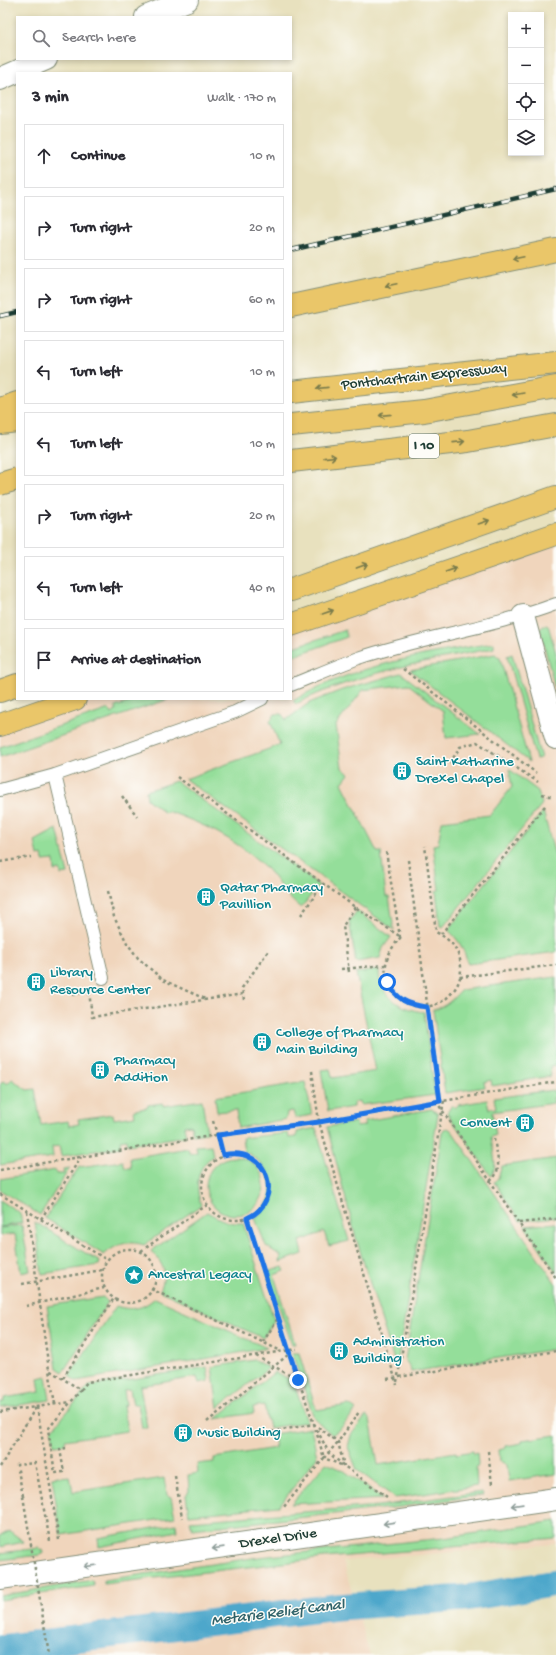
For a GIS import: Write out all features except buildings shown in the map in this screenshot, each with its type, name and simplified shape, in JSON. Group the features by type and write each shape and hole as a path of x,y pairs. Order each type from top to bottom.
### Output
{"highway":[{"path":"292,306 556,250"},
{"name":"Pontchartrain Expressway","path":"292,392 556,363"},
{"path":"292,425 424,411 556,387"},
{"path":"0,409 16,403"},
{"path":"0,423 16,422"},
{"name":"I 10","path":"292,461 468,441 556,425"},
{"path":"0,485 16,478"},
{"path":"0,494 16,479"},
{"path":"0,485 16,485"},
{"path":"292,590 556,497"},
{"path":"292,625 556,534"},
{"path":"0,691 16,685"},
{"path":"0,725 72,700"}],"street":[{"path":"148,16 186,0"},
{"path":"16,72 44,60"},
{"path":"0,79 16,72"},
{"path":"523,616 556,738"},
{"name":"Drexel Drive","path":"0,1578 556,1499"}],"lane":[{"path":"292,685 359,658 523,616 556,604"},
{"path":"0,790 55,775 235,712 260,700"},
{"path":"55,775 103,978"}],"path":[{"path":"403,669 536,773"},
{"path":"450,763 460,747 477,742 538,782"},
{"path":"177,777 355,907 401,937"},
{"path":"542,794 553,797"},
{"path":"122,796 137,816"},
{"path":"441,934 545,806"},
{"path":"401,937 392,946 386,958 385,965 387,982 394,993 403,1001 415,1006 427,1007 440,1003 450,996 458,985 461,960 456,948 448,938 436,932 425,846"},
{"path":"386,852 401,937"},
{"path":"0,862 31,857"},
{"path":"408,860 438,1101 442,1111 556,1278"},
{"path":"301,915 323,884"},
{"path":"108,891 114,917 127,943 138,958 163,980 205,1000"},
{"path":"348,970 342,926 355,907"},
{"path":"244,1000 242,988 269,950"},
{"path":"341,969 348,970 385,965"},
{"path":"460,977 556,965"},
{"path":"73,995 89,991 92,1017 243,994"},
{"path":"312,1071 319,1122 396,1378"},
{"path":"0,1170 218,1135 319,1122 556,1082"},
{"path":"396,1378 444,1100"},
{"path":"214,1121 223,1155"},
{"path":"490,1181 497,1174 498,1167 494,1139 497,1139"},
{"path":"234,1153 245,1155 255,1160 263,1167 267,1178 268,1189 266,1200 260,1209 247,1218 241,1220 230,1220 219,1217 210,1210 204,1201 201,1190 202,1179 206,1169 213,1161 223,1155 234,1153"},
{"path":"41,1219 81,1157"},
{"path":"0,1194 107,1260"},
{"path":"140,1252 207,1205"},
{"path":"27,1210 55,1404"},
{"path":"247,1218 288,1350 314,1424 324,1458"},
{"path":"519,1223 556,1219"},
{"path":"127,1249 136,1249 140,1252 150,1260 154,1267 156,1276 152,1289 143,1298 135,1302 126,1302 114,1298 104,1288 102,1279 102,1270 107,1260 119,1251 127,1249"},
{"path":"22,1284 102,1270"},
{"path":"26,1306 104,1288"},
{"path":"152,1289 282,1351"},
{"path":"63,1378 114,1298"},
{"path":"263,1342 278,1318"},
{"path":"66,1448 60,1449 64,1472 55,1473 48,1429 88,1382 297,1349"},
{"path":"388,1379 556,1351"},
{"path":"207,1422 290,1354"},
{"path":"256,1356 298,1380"},
{"path":"49,1370 81,1390"},
{"path":"0,1412 71,1402"},
{"path":"0,1467 37,1407"},
{"path":"37,1407 59,1540"},
{"path":"283,1508 338,1442 359,1412"},
{"path":"314,1424 329,1453 344,1466 392,1501"},
{"path":"254,1435 314,1424 338,1442 344,1466"},
{"path":"488,1451 492,1488"},
{"path":"324,1458 344,1466"},
{"path":"49,1655 17,1465 35,1463 50,1541"},
{"path":"175,1476 182,1518"}],"shaded area":[{"path":"556,534 556,1544 343,1561 370,1655 0,1655 0,725 72,700 292,700 292,625"}],"green space":[{"path":"546,624 548,625 556,653 556,693 540,629"},
{"path":"345,630 347,637 292,657 292,648"},
{"path":"494,643 494,648 387,670 352,681 296,704 293,701 315,689 364,670 443,651"},
{"path":"495,654 500,658 529,762 410,670"},
{"path":"512,654 541,758 536,759 507,656"},
{"path":"401,673 480,734 446,738 443,711 408,684 363,690 336,725 342,768 349,774 342,783 377,852 381,852 386,897 389,897 394,930 185,779 280,745 270,721 275,714 282,714 286,720 309,703 342,690"},
{"path":"137,700 166,700 0,757 0,747 109,709 112,714 116,711 115,707"},
{"path":"509,769 538,791 542,804 443,927 440,926 436,891 439,890 433,845 438,844 442,821 490,815 512,787"},
{"path":"176,781 319,885 301,908 295,904 262,864 241,847 205,826 167,811 165,813 147,799 146,791"},
{"path":"543,811 556,859 556,952 468,964 461,945 448,930"},
{"path":"57,829 68,874 61,875 60,870 55,871 54,860 43,861 42,855 38,856 35,841"},
{"path":"357,911 391,937 383,948 380,958 356,962 349,921"},
{"path":"379,970 382,987 392,1000 415,1011 424,1012 435,1095 361,1105 360,1101 354,1102 354,1107 328,1111 321,1070 330,1069 332,1078 376,1071 356,973"},
{"path":"556,977 556,1065 550,1066 551,1076 492,1086 491,1080 484,1082 485,1087 445,1093 433,1010 445,1005 461,990"},
{"path":"12,1079 27,1090 35,1089 41,1125 68,1121 69,1126 79,1124 78,1119 113,1114 114,1119 135,1116 134,1110 147,1108 148,1105 163,1103 163,1106 202,1100 207,1133 193,1135 191,1125 184,1126 186,1136 128,1145 127,1139 120,1140 121,1147 61,1156 59,1146 52,1147 53,1157 0,1165 0,1085 3,1081 7,1084"},
{"path":"305,1082 312,1115 295,1118 293,1111 287,1112 286,1119 238,1128 236,1110 217,1112 215,1097"},
{"path":"553,1090 554,1093 556,1093 556,1097 553,1098 554,1103 492,1112 496,1135 491,1137 495,1168 491,1176 447,1113 452,1105 455,1108 458,1105 487,1100 489,1109 496,1108 494,1098"},
{"path":"432,1109 438,1114 398,1359 394,1360 356,1238 327,1127 356,1122 357,1127 364,1126 365,1121"},
{"path":"316,1128 349,1241 329,1246 324,1232 300,1241 303,1254 280,1262 281,1256 266,1246 255,1218 263,1210 269,1200 271,1191 267,1172 254,1157 244,1151 242,1138 288,1133 289,1138 297,1137 297,1132"},
{"path":"448,1128 452,1131 556,1284 556,1349 411,1372 410,1367 405,1360 442,1133 444,1129"},
{"path":"211,1145 213,1156 203,1166 198,1178 198,1191 201,1205 144,1245 133,1243 122,1244 113,1248 104,1255 45,1218 79,1167 123,1161 125,1168 131,1168 130,1158 188,1148 190,1154 197,1152 196,1146"},
{"path":"235,1157 246,1159 259,1170 262,1175 264,1186 262,1197 251,1210 246,1213 235,1215 224,1213 211,1202 208,1197 206,1186 208,1175 219,1162 224,1159"},
{"path":"556,1158 556,1217 520,1221 494,1182 498,1178 502,1166"},
{"path":"70,1168 40,1215 0,1190 0,1179 55,1170 56,1174 64,1174 63,1169"},
{"path":"0,1200 20,1213 22,1223 0,1227"},
{"path":"207,1212 228,1222 243,1223 274,1320 263,1338 160,1291 164,1279 162,1265 151,1251"},
{"path":"35,1222 100,1262 99,1265 42,1274"},
{"path":"556,1223 556,1272 525,1226"},
{"path":"22,1225 30,1271 21,1273 15,1234 0,1236 0,1228"},
{"path":"283,1267 285,1271 274,1275 295,1344 292,1344 267,1272"},
{"path":"103,1297 108,1302 63,1372 57,1368 47,1306"},
{"path":"155,1298 267,1348 76,1381 69,1376 116,1306 121,1308 137,1308 146,1305"},
{"path":"292,1353 299,1353 316,1410 349,1405 356,1410 341,1428 332,1435 314,1418"},
{"path":"254,1360 269,1368 218,1408 212,1367"},
{"path":"207,1367 209,1381 199,1383 197,1377 140,1386 147,1428 142,1428 138,1404 133,1405 130,1389 124,1390 126,1405 123,1406 127,1431 65,1440 65,1444 54,1445 52,1430 89,1386"},
{"path":"275,1372 293,1381 307,1422 269,1428 264,1405 253,1407 254,1413 215,1419"},
{"path":"46,1376 50,1400 0,1408 0,1402 4,1402 4,1398 40,1392 38,1378"},
{"path":"366,1416 370,1419 378,1465 456,1452 456,1454 473,1451 474,1454 477,1453 477,1486 395,1498 357,1470 348,1447 351,1435"},
{"path":"311,1428 317,1457 279,1506 189,1515 186,1495 189,1491 188,1475 198,1473 197,1464 214,1462 214,1458 275,1448 273,1434"},
{"path":"556,1435 556,1474 509,1481 507,1465 500,1461 499,1450 506,1448 506,1446 522,1443 522,1440"},
{"path":"326,1463 343,1470 383,1499 291,1504"},
{"path":"70,1476 73,1492 164,1478 167,1495 171,1497 175,1517 61,1535 52,1477"},
{"path":"482,1492 483,1495 400,1507 192,1529 190,1521 378,1506"},
{"path":"556,1521 556,1538 325,1558 104,1584 104,1580 259,1557 444,1538"},
{"path":"176,1524 177,1531 99,1547 98,1538"},
{"path":"10,1531 24,1542 0,1547 0,1536"},
{"path":"39,1548 44,1551 40,1555 0,1560 0,1553"},
{"path":"92,1580 94,1586 0,1600 0,1596"}],"waterway":[{"name":"Metarie Relief Canal","path":"0,1648 337,1607 465,1598 556,1583"}],"railway":[{"path":"292,250 556,189"},
{"path":"0,316 16,312"}],"place":[{"name":"Saint Katharine Drexel Chapel","path":"402,771"},
{"name":"Qatar Pharmacy Pavillion","path":"206,897"},
{"name":"Library Resource Center","path":"36,982"},
{"name":"College of Pharmacy Main Building","path":"262,1042"},
{"name":"Pharmacy Addition","path":"100,1070"},
{"name":"Convent","path":"525,1123"},
{"name":"Ancestral Legacy","path":"134,1275"},
{"name":"Administration Building","path":"339,1351"},
{"name":"Music Building","path":"183,1433"}],"route":[{"path":"298,1380 247,1218 260,1209 266,1200 268,1189 267,1178 263,1167 255,1160 245,1155 234,1153 223,1155 218,1135 319,1122 440,1101 427,1007 415,1006 403,1001 394,993 387,982"}]}
